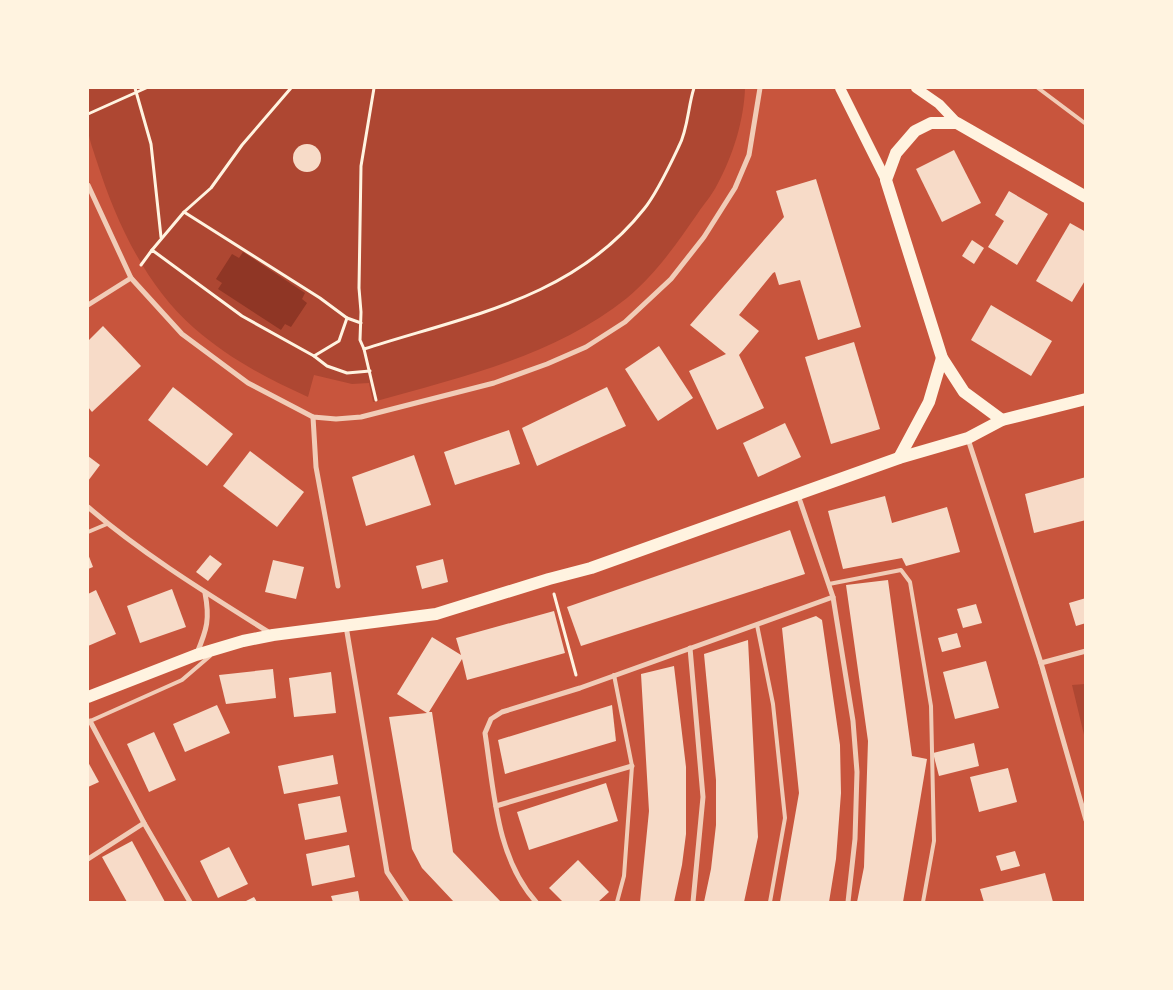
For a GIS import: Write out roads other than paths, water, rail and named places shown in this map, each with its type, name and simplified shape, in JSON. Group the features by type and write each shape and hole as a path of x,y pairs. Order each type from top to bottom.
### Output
{"main road":[{"path":"840,88 886,180 942,358 964,392 1002,420"},
{"path":"916,88 939,104 957,122 1086,197"},
{"path":"886,180 896,153 914,131 931,122 957,122"},
{"path":"898,458 929,402 942,358"},
{"path":"88,697 196,655 219,648 272,635 436,614 591,568 898,458 968,438 1002,420 1086,399"}],"street":[{"path":"88,186 131,278 182,334 211,357 256,388 313,417 344,418 379,413 494,383 548,364 586,346 625,322 676,272 704,237 735,188 749,155 760,88"},
{"path":"88,305 131,278"},
{"path":"313,417 316,467 338,586"},
{"path":"968,438 1041,663 1086,820"},
{"path":"798,495 829,584 853,721 857,772 855,839 848,902"},
{"path":"88,507 107,524 206,593 272,635"},
{"path":"196,655 207,627 209,612 206,593"},
{"path":"536,902 522,886 512,869 496,806 485,733 491,719 502,712 580,688 613,674 758,625 832,597"},
{"path":"346,626 387,872 401,900 408,902"},
{"path":"690,648 703,797 693,902"},
{"path":"1041,663 1086,651"},
{"path":"89,721 144,823 190,902"},
{"path":"496,806 632,766"},
{"path":"88,859 144,823"}],"lane":[{"path":"1038,88 1086,124"},
{"path":"88,532 107,524"},
{"path":"829,584 901,570 910,582 931,706 934,841 923,902"},
{"path":"758,625 774,704 785,818 770,902"},
{"path":"89,721 182,680 219,648"},
{"path":"613,674 632,766 624,876 617,902"}]}
